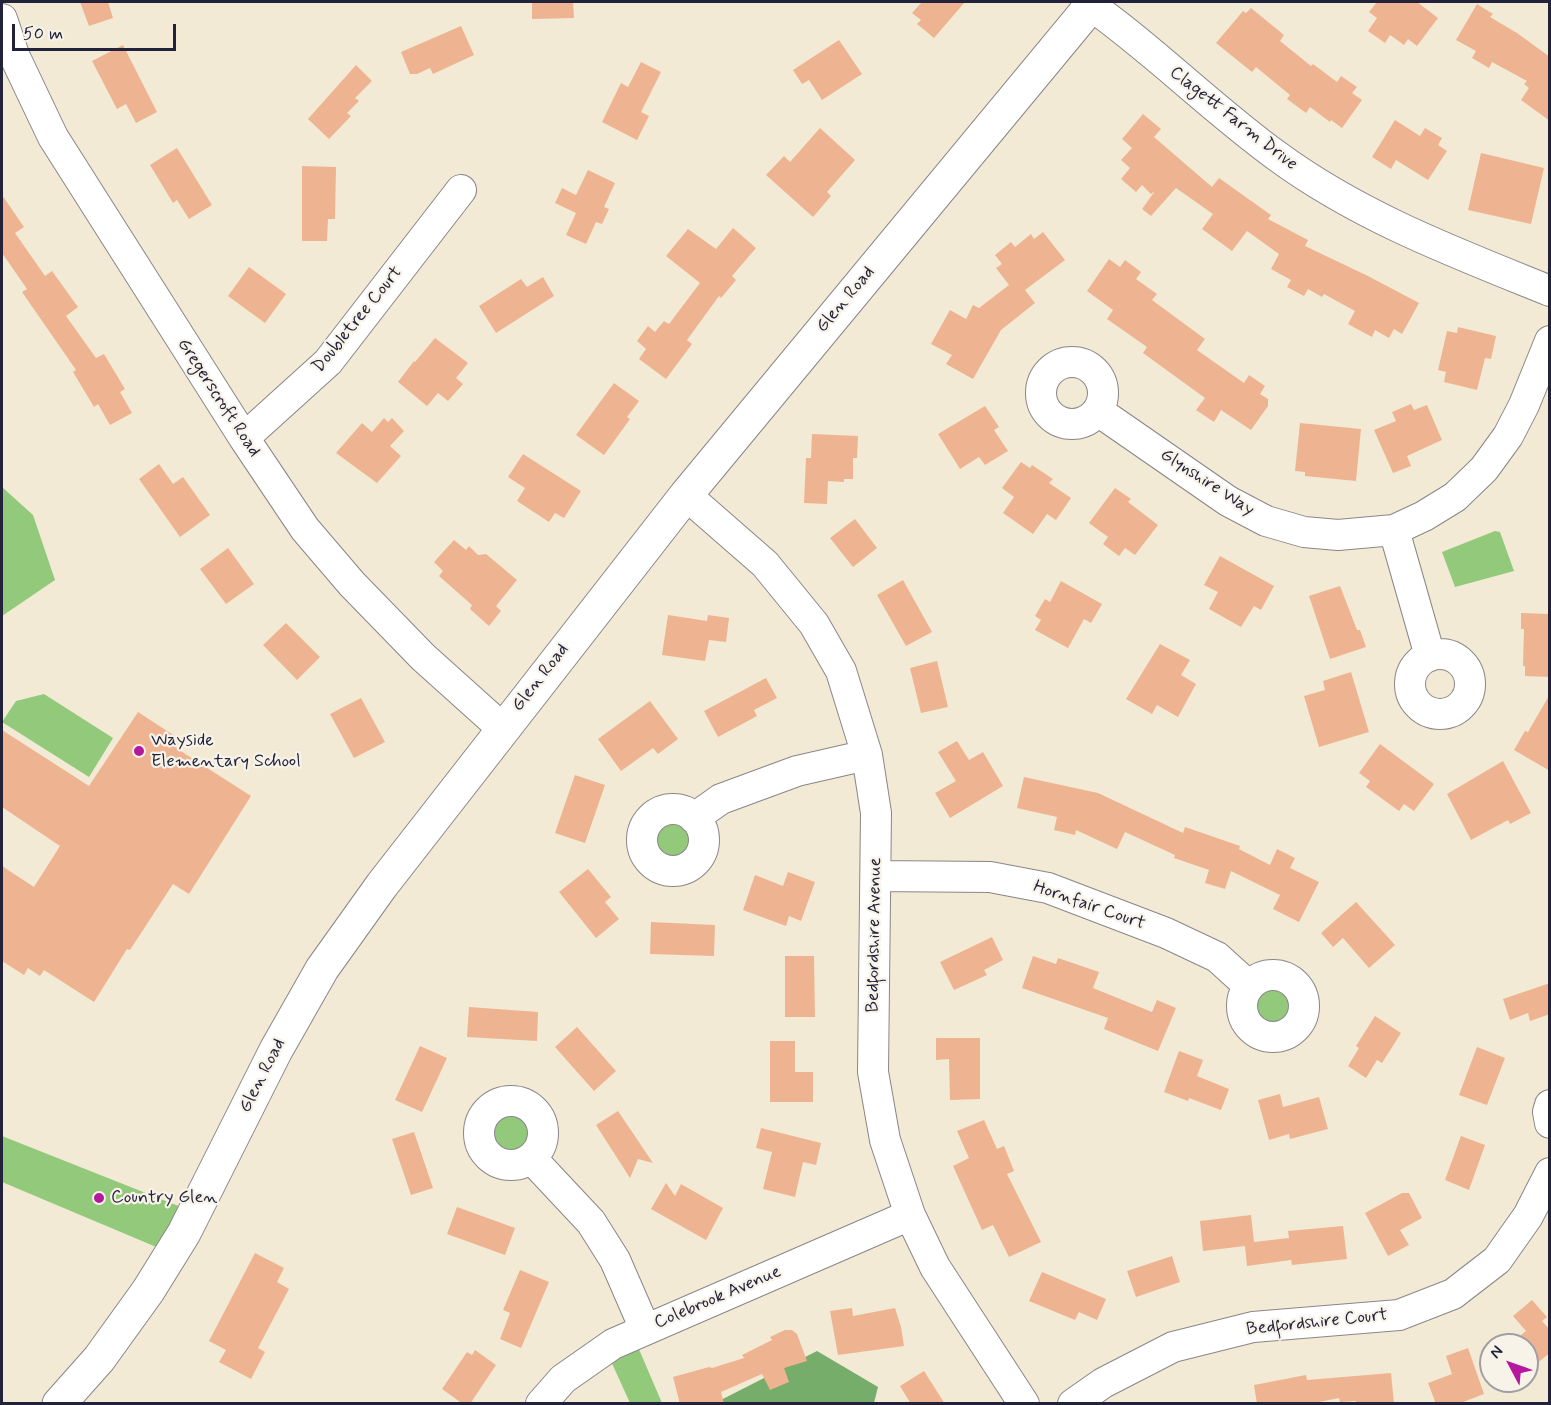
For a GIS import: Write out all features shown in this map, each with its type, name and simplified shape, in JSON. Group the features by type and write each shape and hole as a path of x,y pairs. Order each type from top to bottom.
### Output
{"main road":[{"name":"Glen Road","path":"59,1404 99,1359 148,1291 211,1180 276,1050 322,969 382,885 502,728 686,495 1090,3"}],"street":[{"name":"Clagett Farm Drive","path":"1090,3 1278,157 1361,209 1433,244 1550,291"},
{"name":"Gregerscroft Road","path":"2,19 14,55 53,137 244,438 305,529 352,584 423,657 502,728"},
{"name":"Doubletree Court","path":"244,438 328,362 461,190"},
{"name":"Glynshire Way","path":"1098,411 1228,501 1266,520 1304,532 1338,535 1394,530 1424,516 1455,497 1484,469 1508,436 1524,405 1550,341"},
{"name":"Bedfordshire Avenue","path":"686,495 765,564 814,624 842,671 867,755 876,813 873,1072 885,1140 910,1215 935,1267 1024,1404"},
{"path":"1394,530 1430,656"},
{"path":"694,818 721,799 797,771 867,755"},
{"name":"Hornfair Court","path":"876,876 990,878 1048,888 1166,933 1217,957 1248,986"},
{"path":"1550,1105 1548,1112 1550,1123"},
{"path":"531,1158 591,1222 615,1260 645,1329"},
{"name":"Bedfordshire Court","path":"1073,1404 1102,1383 1173,1347 1253,1327 1399,1315 1453,1294 1497,1260 1528,1216 1550,1173"},
{"name":"Colebrook Avenue","path":"541,1404 563,1379 613,1344 910,1215"}],"green space":[{"path":"2,487 33,515 55,580 2,616"},
{"path":"1495,531 1500,532 1514,571 1455,587 1442,552"},
{"path":"44,694 113,738 89,777 2,722 16,701"},
{"path":"673,821 686,827 692,840 686,853 673,859 660,853 654,840 660,827"},
{"path":"1272,990 1285,995 1290,1008 1285,1021 1272,1026 1259,1021 1254,1008 1259,995"},
{"path":"511,1114 524,1120 530,1133 524,1146 511,1152 498,1146 492,1133 498,1120"},
{"name":"Country Glen","path":"2,1136 181,1207 161,1249 2,1182"},
{"path":"638,1347 662,1403 630,1403 610,1359"},
{"path":"817,1351 878,1387 874,1403 713,1404"}],"building":[{"path":"80,2 108,2 113,18 89,26"},
{"path":"532,2 573,2 574,18 532,19"},
{"path":"922,2 965,2 934,38 917,24 921,20 912,13"},
{"path":"1377,2 1417,2 1438,18 1417,46 1408,39 1404,45 1390,35 1385,43 1368,31 1377,18 1369,12"},
{"path":"1477,4 1493,14 1490,17 1550,57 1550,121 1521,100 1529,88 1524,84 1527,81 1492,62 1489,68 1472,58 1476,51 1456,40"},
{"path":"1251,8 1284,35 1280,41 1311,66 1313,64 1337,82 1341,76 1357,87 1352,93 1362,100 1342,128 1310,107 1306,113 1287,99 1290,95 1256,67 1252,72 1216,43 1243,11 1246,13"},
{"path":"461,26 474,55 433,74 430,68 417,74 410,74 401,52"},
{"path":"839,40 862,74 822,100 809,80 802,84 793,70"},
{"path":"123,45 157,112 136,123 126,104 117,109 92,61"},
{"path":"641,62 661,72 641,112 649,116 637,140 602,122 621,83 628,87"},
{"path":"356,65 372,81 355,98 359,101 347,113 351,116 329,139 308,119"},
{"path":"1143,114 1161,129 1154,137 1212,187 1219,178 1271,215 1268,219 1308,240 1305,246 1419,303 1402,334 1394,329 1389,338 1375,330 1372,337 1348,324 1355,311 1324,294 1322,297 1308,289 1304,296 1287,287 1291,280 1271,269 1279,254 1247,231 1232,251 1202,229 1213,214 1176,188 1151,216 1142,209 1155,191 1151,194 1142,185 1136,192 1121,179 1130,168 1121,160 1132,148 1122,139"},
{"path":"1395,120 1420,136 1425,128 1442,138 1438,145 1447,151 1428,180 1396,160 1391,169 1372,157"},
{"path":"820,128 855,160 827,192 831,196 813,217 766,175 784,156 790,162"},
{"path":"177,148 212,205 189,219 177,200 173,203 150,165"},
{"path":"1481,153 1544,168 1531,224 1468,210"},
{"path":"302,166 336,167 335,219 328,219 327,241 302,241"},
{"path":"588,170 615,183 604,207 609,209 602,224 596,222 586,244 566,235 576,213 555,203 562,188 576,195"},
{"path":"2,195 24,227 15,233 45,276 52,271 78,307 66,316 96,358 104,354 125,389 120,392 132,413 110,425 98,404 94,407 73,372 76,370 22,292 27,289 2,253"},
{"path":"733,228 756,248 732,276 736,280 721,298 719,296 687,340 692,344 666,379 639,359 646,349 637,341 648,326 655,332 664,321 669,324 700,283 666,256 688,229 716,249"},
{"path":"1043,232 1065,260 1025,290 1035,303 1001,330 973,379 946,364 952,355 931,344 950,310 966,319 973,305 979,308 1009,285 996,268 1002,264 995,255 1011,242 1015,247 1031,234 1034,239"},
{"path":"1109,259 1120,267 1125,260 1141,272 1136,279 1157,294 1152,300 1205,339 1197,350 1244,383 1249,375 1265,386 1260,394 1268,399 1268,406 1251,430 1221,410 1214,422 1196,410 1205,398 1143,353 1147,347 1107,319 1113,310 1087,291"},
{"path":"249,267 286,294 265,323 228,296"},
{"path":"543,277 554,296 496,333 479,306 521,279 527,287"},
{"path":"1458,327 1496,336 1491,359 1485,358 1477,390 1444,382 1446,372 1438,370 1447,331 1457,333"},
{"path":"435,338 468,363 456,378 463,384 448,401 438,393 427,406 398,382"},
{"path":"614,383 639,401 627,417 630,419 604,455 576,435"},
{"path":"1411,404 1414,410 1427,405 1442,440 1407,456 1411,466 1393,473 1374,430 1396,421 1392,412"},
{"path":"985,406 999,427 994,430 1008,451 985,465 979,457 960,469 938,434"},
{"path":"384,418 388,422 392,418 404,431 390,446 401,456 377,483 336,453 362,423 372,432"},
{"path":"1300,423 1361,429 1356,481 1305,476 1305,472 1295,471"},
{"path":"812,434 858,436 857,458 853,458 853,479 844,479 844,482 828,481 827,504 804,503 806,458 811,458"},
{"path":"523,454 581,491 564,518 555,513 549,522 517,501 525,488 508,477"},
{"path":"1021,462 1030,468 1032,465 1053,479 1049,483 1071,498 1056,520 1047,514 1033,534 1003,513 1014,497 1002,488"},
{"path":"159,464 173,484 183,477 210,515 180,537 139,479"},
{"path":"1115,488 1131,499 1128,502 1158,525 1135,555 1125,548 1119,556 1103,544 1108,537 1089,523"},
{"path":"855,519 877,548 853,567 830,538"},
{"path":"454,540 466,550 469,546 478,555 486,554 517,580 496,606 501,611 489,626 470,609 472,605 439,576 443,571 434,562"},
{"path":"228,548 254,584 226,604 200,569"},
{"path":"1220,556 1274,586 1261,610 1254,606 1241,627 1209,609 1218,592 1204,585"},
{"path":"903,580 932,632 906,646 877,595"},
{"path":"1061,581 1102,604 1091,623 1084,619 1068,648 1035,630 1041,620 1035,616 1045,599 1050,602"},
{"path":"1340,586 1366,647 1330,659 1309,596"},
{"path":"1521,613 1550,614 1550,677 1525,676 1524,629 1521,629"},
{"path":"668,615 707,621 708,615 729,618 726,642 709,640 705,661 662,655"},
{"path":"286,623 320,657 297,680 263,645"},
{"path":"1160,644 1190,660 1181,675 1196,684 1178,717 1157,705 1152,714 1126,699"},
{"path":"937,661 948,707 921,713 910,668"},
{"path":"1351,672 1369,732 1319,747 1304,696 1325,690 1323,681"},
{"path":"766,678 777,698 754,710 757,716 718,737 704,711"},
{"path":"1550,694 1550,771 1514,750 1525,731 1528,732"},
{"path":"361,698 385,742 354,758 330,714"},
{"path":"650,701 678,739 658,754 653,748 621,771 598,739"},
{"path":"138,712 181,740 176,748 251,796 189,894 173,884 130,950 127,949 94,1002 44,970 40,976 28,968 24,975 2,961 2,866 34,887 60,846 2,807 2,730 89,786"},
{"path":"957,741 969,760 983,752 1003,786 950,818 935,793 956,781 938,752"},
{"path":"1380,744 1434,784 1414,811 1404,804 1399,811 1366,787 1370,781 1359,773"},
{"path":"1503,761 1531,813 1510,824 1508,820 1471,840 1447,794"},
{"path":"575,775 605,785 585,843 555,833"},
{"path":"1024,777 1098,793 1183,833 1185,827 1240,846 1239,849 1270,865 1277,849 1295,858 1290,868 1319,882 1299,922 1273,909 1280,895 1231,871 1225,889 1205,883 1209,870 1174,858 1175,855 1125,832 1117,849 1076,830 1075,835 1054,830 1057,817 1017,808"},
{"path":"588,869 611,897 605,902 619,919 596,938 559,892"},
{"path":"788,872 815,882 801,921 789,916 786,926 743,910 755,875 783,886"},
{"path":"1356,902 1395,945 1369,968 1343,938 1333,947 1321,933"},
{"path":"651,922 715,925 714,956 650,954"},
{"path":"992,937 1003,960 984,970 987,975 954,990 940,962"},
{"path":"785,956 814,956 815,1017 785,1017"},
{"path":"1033,956 1056,964 1058,958 1099,972 1093,988 1152,1012 1157,1000 1176,1008 1158,1051 1104,1029 1108,1018 1022,988"},
{"path":"1550,983 1550,1014 1530,1021 1528,1013 1510,1020 1503,999"},
{"path":"469,1007 538,1012 537,1041 467,1037"},
{"path":"1375,1016 1401,1033 1382,1063 1377,1060 1366,1078 1348,1066 1359,1048 1356,1046"},
{"path":"577,1027 616,1071 594,1091 555,1047"},
{"path":"936,1038 980,1038 980,1099 950,1100 949,1059 936,1060"},
{"path":"770,1041 795,1041 795,1072 813,1072 813,1102 770,1102"},
{"path":"420,1046 447,1058 422,1112 395,1100"},
{"path":"1477,1047 1505,1058 1487,1105 1459,1095"},
{"path":"1179,1051 1203,1060 1197,1076 1229,1089 1221,1110 1189,1098 1188,1101 1164,1092"},
{"path":"1280,1094 1283,1107 1319,1097 1328,1129 1290,1139 1289,1134 1269,1140 1258,1100"},
{"path":"618,1111 653,1163 638,1159 630,1178 596,1125"},
{"path":"984,1120 997,1149 1004,1146 1014,1171 1007,1174 1041,1242 1009,1257 993,1225 982,1230 953,1166 969,1158 957,1131"},
{"path":"761,1128 821,1143 816,1165 803,1162 795,1197 763,1189 772,1152 756,1148"},
{"path":"414,1132 433,1188 411,1195 392,1139"},
{"path":"1461,1136 1485,1145 1469,1190 1445,1180"},
{"path":"666,1183 675,1196 681,1184 723,1208 706,1240 651,1209"},
{"path":"1402,1193 1409,1193 1422,1218 1400,1230 1409,1245 1388,1256 1365,1213"},
{"path":"457,1207 515,1228 505,1255 447,1234"},
{"path":"1251,1215 1254,1242 1289,1238 1288,1231 1343,1226 1347,1259 1292,1265 1291,1260 1247,1266 1245,1246 1203,1251 1200,1221"},
{"path":"255,1253 284,1268 277,1282 289,1289 258,1348 265,1352 251,1379 219,1362 226,1350 209,1341"},
{"path":"1172,1256 1180,1282 1136,1297 1127,1271"},
{"path":"520,1270 549,1282 521,1348 500,1339 510,1313 503,1310"},
{"path":"1042,1272 1106,1299 1097,1320 1079,1312 1075,1320 1029,1301"},
{"path":"1532,1300 1547,1317 1542,1321 1550,1330 1550,1353 1539,1362 1539,1333 1524,1333 1526,1331 1513,1316"},
{"path":"852,1308 853,1316 895,1308 904,1346 838,1355 830,1311"},
{"path":"785,1330 792,1330 797,1334 807,1361 784,1368 789,1382 770,1390 762,1374 721,1392 724,1404 680,1404 673,1377 744,1358 742,1355 772,1340 770,1337"},
{"path":"1468,1348 1479,1380 1479,1393 1484,1394 1458,1404 1436,1404 1428,1383 1452,1374 1446,1356"},
{"path":"475,1350 496,1365 470,1404 463,1404 442,1389 467,1352 472,1355"},
{"path":"924,1371 945,1404 911,1404 900,1386"},
{"path":"1391,1373 1394,1404 1356,1404 1356,1401 1340,1402 1339,1398 1309,1404 1257,1404 1254,1385 1306,1375 1307,1380"}],"place":[{"name":"Wayside Elementary School","path":"139,751"},
{"name":"Country Glen","path":"99,1198"}]}
